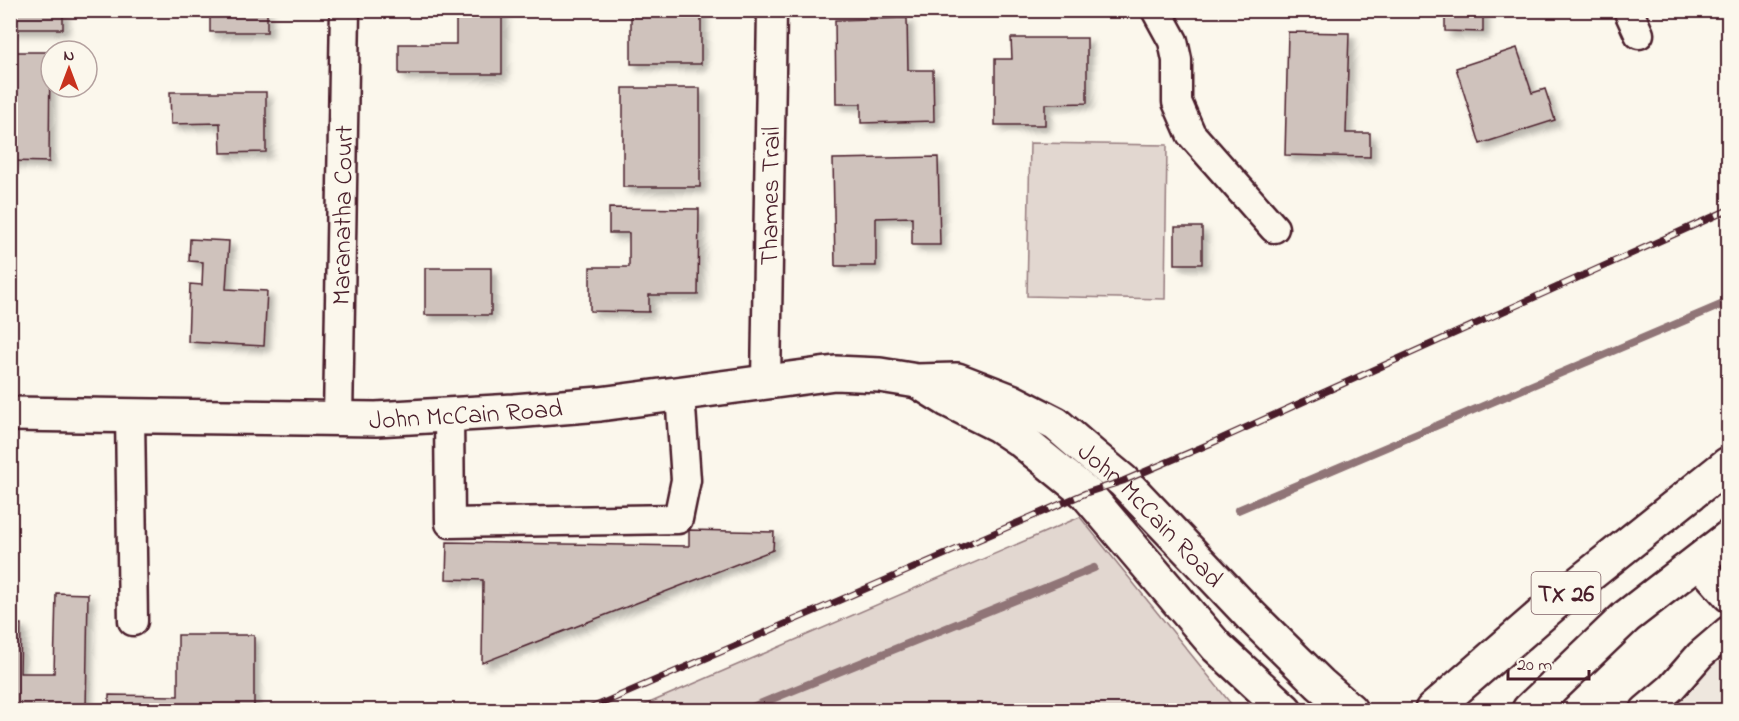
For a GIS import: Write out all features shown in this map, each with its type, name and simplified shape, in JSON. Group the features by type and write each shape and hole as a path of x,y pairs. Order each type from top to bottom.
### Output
{"main road":[{"name":"John McCain Road","path":"10,414 376,419 600,404 835,374 880,375 917,381 957,380 1011,401 1056,424 1123,482 1250,615 1350,711"},
{"name":"John McCain Road","path":"917,381 948,400 998,425 1022,441 1086,493 1216,647 1285,711"},
{"name":"TX 26","path":"1432,711 1563,596 1728,464"},
{"name":"TX 26","path":"1528,711 1626,617 1728,538"}],"street":[{"name":"Maranatha Court","path":"338,419 345,10"},
{"name":"Thames Trail","path":"766,382 772,10"},
{"path":"1156,10 1173,41 1177,60 1177,102 1191,134 1274,228"},
{"path":"449,415 450,523 678,519 686,480 680,394"},
{"path":"130,416 133,621"},
{"path":"1698,562 1728,597"},
{"path":"1645,711 1728,631"}],"shaded area":[{"path":"1030,143 1167,145 1165,299 1027,296"},
{"path":"1080,517 1236,710 633,710"},
{"path":"1728,614 1728,710 1621,710 1627,704"}],"building":[{"path":"10,10 63,10 63,29 10,29"},
{"path":"210,10 267,10 267,32 210,32"},
{"path":"456,10 502,10 502,74 399,74 399,44 456,44"},
{"path":"631,10 701,10 701,64 631,64"},
{"path":"1445,10 1483,10 1483,32 1445,31"},
{"path":"907,18 908,70 933,70 934,121 861,123 861,104 836,104 835,20"},
{"path":"1288,32 1349,33 1346,133 1370,133 1370,157 1285,155"},
{"path":"1011,38 1087,38 1087,103 1045,104 1045,125 995,125 995,59 1012,59"},
{"path":"1517,48 1532,93 1545,89 1555,120 1480,144 1456,68"},
{"path":"10,52 39,52 39,99 50,99 49,162 10,161"},
{"path":"623,88 700,88 700,187 623,187"},
{"path":"170,92 266,92 266,152 221,153 220,123 171,124"},
{"path":"938,157 940,245 912,245 912,217 876,218 876,266 835,266 833,159"},
{"path":"609,208 699,209 698,295 649,295 649,312 590,311 590,267 629,267 629,233 609,233"},
{"path":"1175,227 1202,227 1202,264 1175,264"},
{"path":"190,239 229,241 226,289 267,291 264,346 188,342 190,284 202,285 203,262 189,261"},
{"path":"425,268 491,268 491,315 425,315"},
{"path":"689,530 774,532 773,550 482,663 483,580 446,579 447,542 689,546"},
{"path":"56,593 88,594 86,710 10,710 10,624 21,624 20,673 54,673"},
{"path":"178,635 254,635 254,710 109,710 109,695 178,696"}],"waterway":[{"path":"1238,510 1728,302"},
{"path":"745,710 1094,568"}],"railway":[{"path":"587,710 1086,493 1123,481 1214,442 1728,210"}]}
